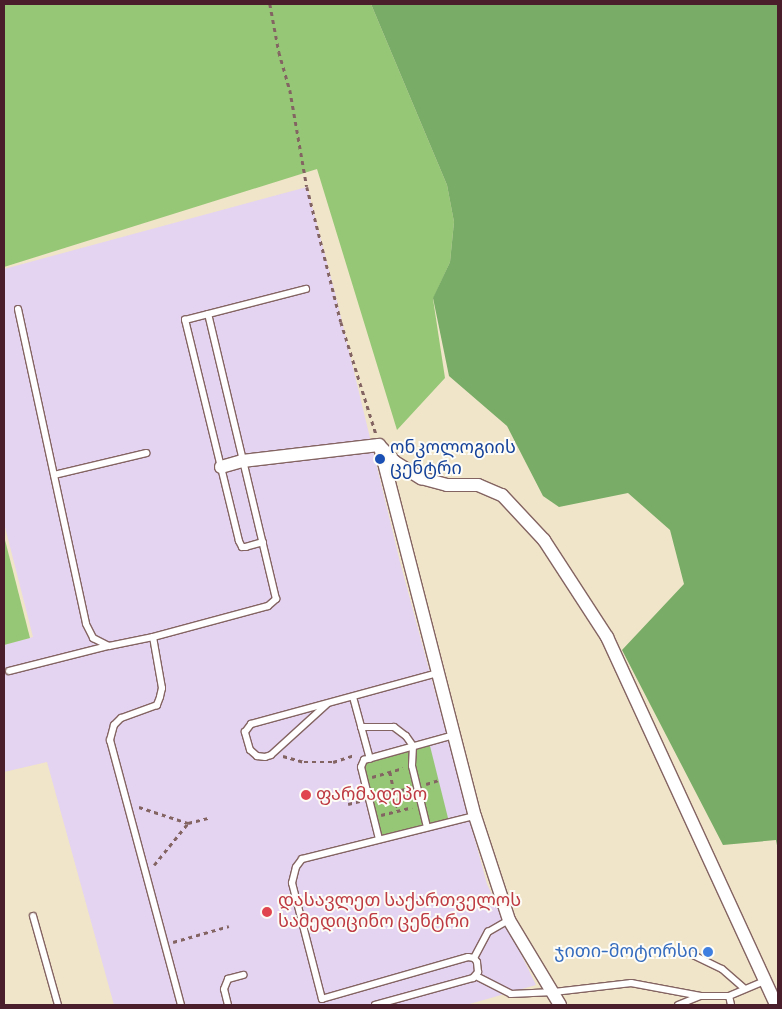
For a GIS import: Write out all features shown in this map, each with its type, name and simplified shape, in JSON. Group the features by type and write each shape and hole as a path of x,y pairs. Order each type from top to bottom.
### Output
{"street":[{"path":"221,467 242,461 379,445"},
{"path":"379,445 475,816 509,920 554,992 560,1005"},
{"path":"379,445 394,462 421,478 447,485 478,485 502,495 544,540 608,637 776,1005"}],"lane":[{"path":"263,542 242,546 185,320 306,289"},
{"path":"18,309 86,624 93,638 109,646"},
{"path":"9,671 153,637 273,604 276,600 208,314"},
{"path":"54,475 146,452"},
{"path":"153,637 162,688 157,704 121,718 111,731 110,740 181,1005"},
{"path":"327,704 275,752 265,758 257,756 250,750 246,740 247,727 251,724 438,674"},
{"path":"353,696 370,759"},
{"path":"361,727 394,728 406,736 413,746 412,766 427,828"},
{"path":"379,840 361,767 364,760 454,735"},
{"path":"475,816 302,859 292,878 323,1002 468,957 474,958 479,966 476,976"},
{"path":"34,916 58,1005"},
{"path":"474,958 488,932 509,920"},
{"path":"692,954 722,969 745,989"},
{"path":"228,1005 224,989 228,979 244,975"},
{"path":"375,1005 476,976 511,994 554,992 632,983 702,996 729,996 764,981"},
{"path":"678,1005 702,996"},
{"path":"729,996 731,1005"}],"path":[{"path":"270,4 279,52 290,90 312,207 341,322 379,445"},
{"path":"275,752 304,762 318,762 348,758 367,748"},
{"path":"364,779 412,766"},
{"path":"390,772 398,810"},
{"path":"368,798 439,780"},
{"path":"128,803 188,824"},
{"path":"373,817 421,804"},
{"path":"146,874 188,824 208,818"},
{"path":"165,945 229,926"}],"shaded area":[{"path":"307,187 335,293 400,562 487,884 536,985 466,1005 114,1005 47,762 4,772 4,645 33,637 4,523 4,269"}],"green space":[{"path":"4,4 371,4 447,185 454,222 450,262 433,299 445,378 397,430 317,169 4,267"},
{"path":"371,4 778,4 778,851 776,840 723,845 622,650 684,584 670,530 628,493 559,507 543,496 507,426 449,376 433,298 450,262 454,222 447,185"},
{"path":"4,536 30,638 4,645"},
{"path":"429,742 449,822 379,839 361,767 364,760"}],"place":[{"name":"ონკოლოგიის ცენტრი","path":"380,459"},
{"name":"ფარმადეპო","path":"306,795"},
{"name":"დასავლეთ საქართველოს სამედიცინო ცენტრი","path":"267,912"},
{"name":"ჯითი-მოტორსი","path":"708,952"}]}
